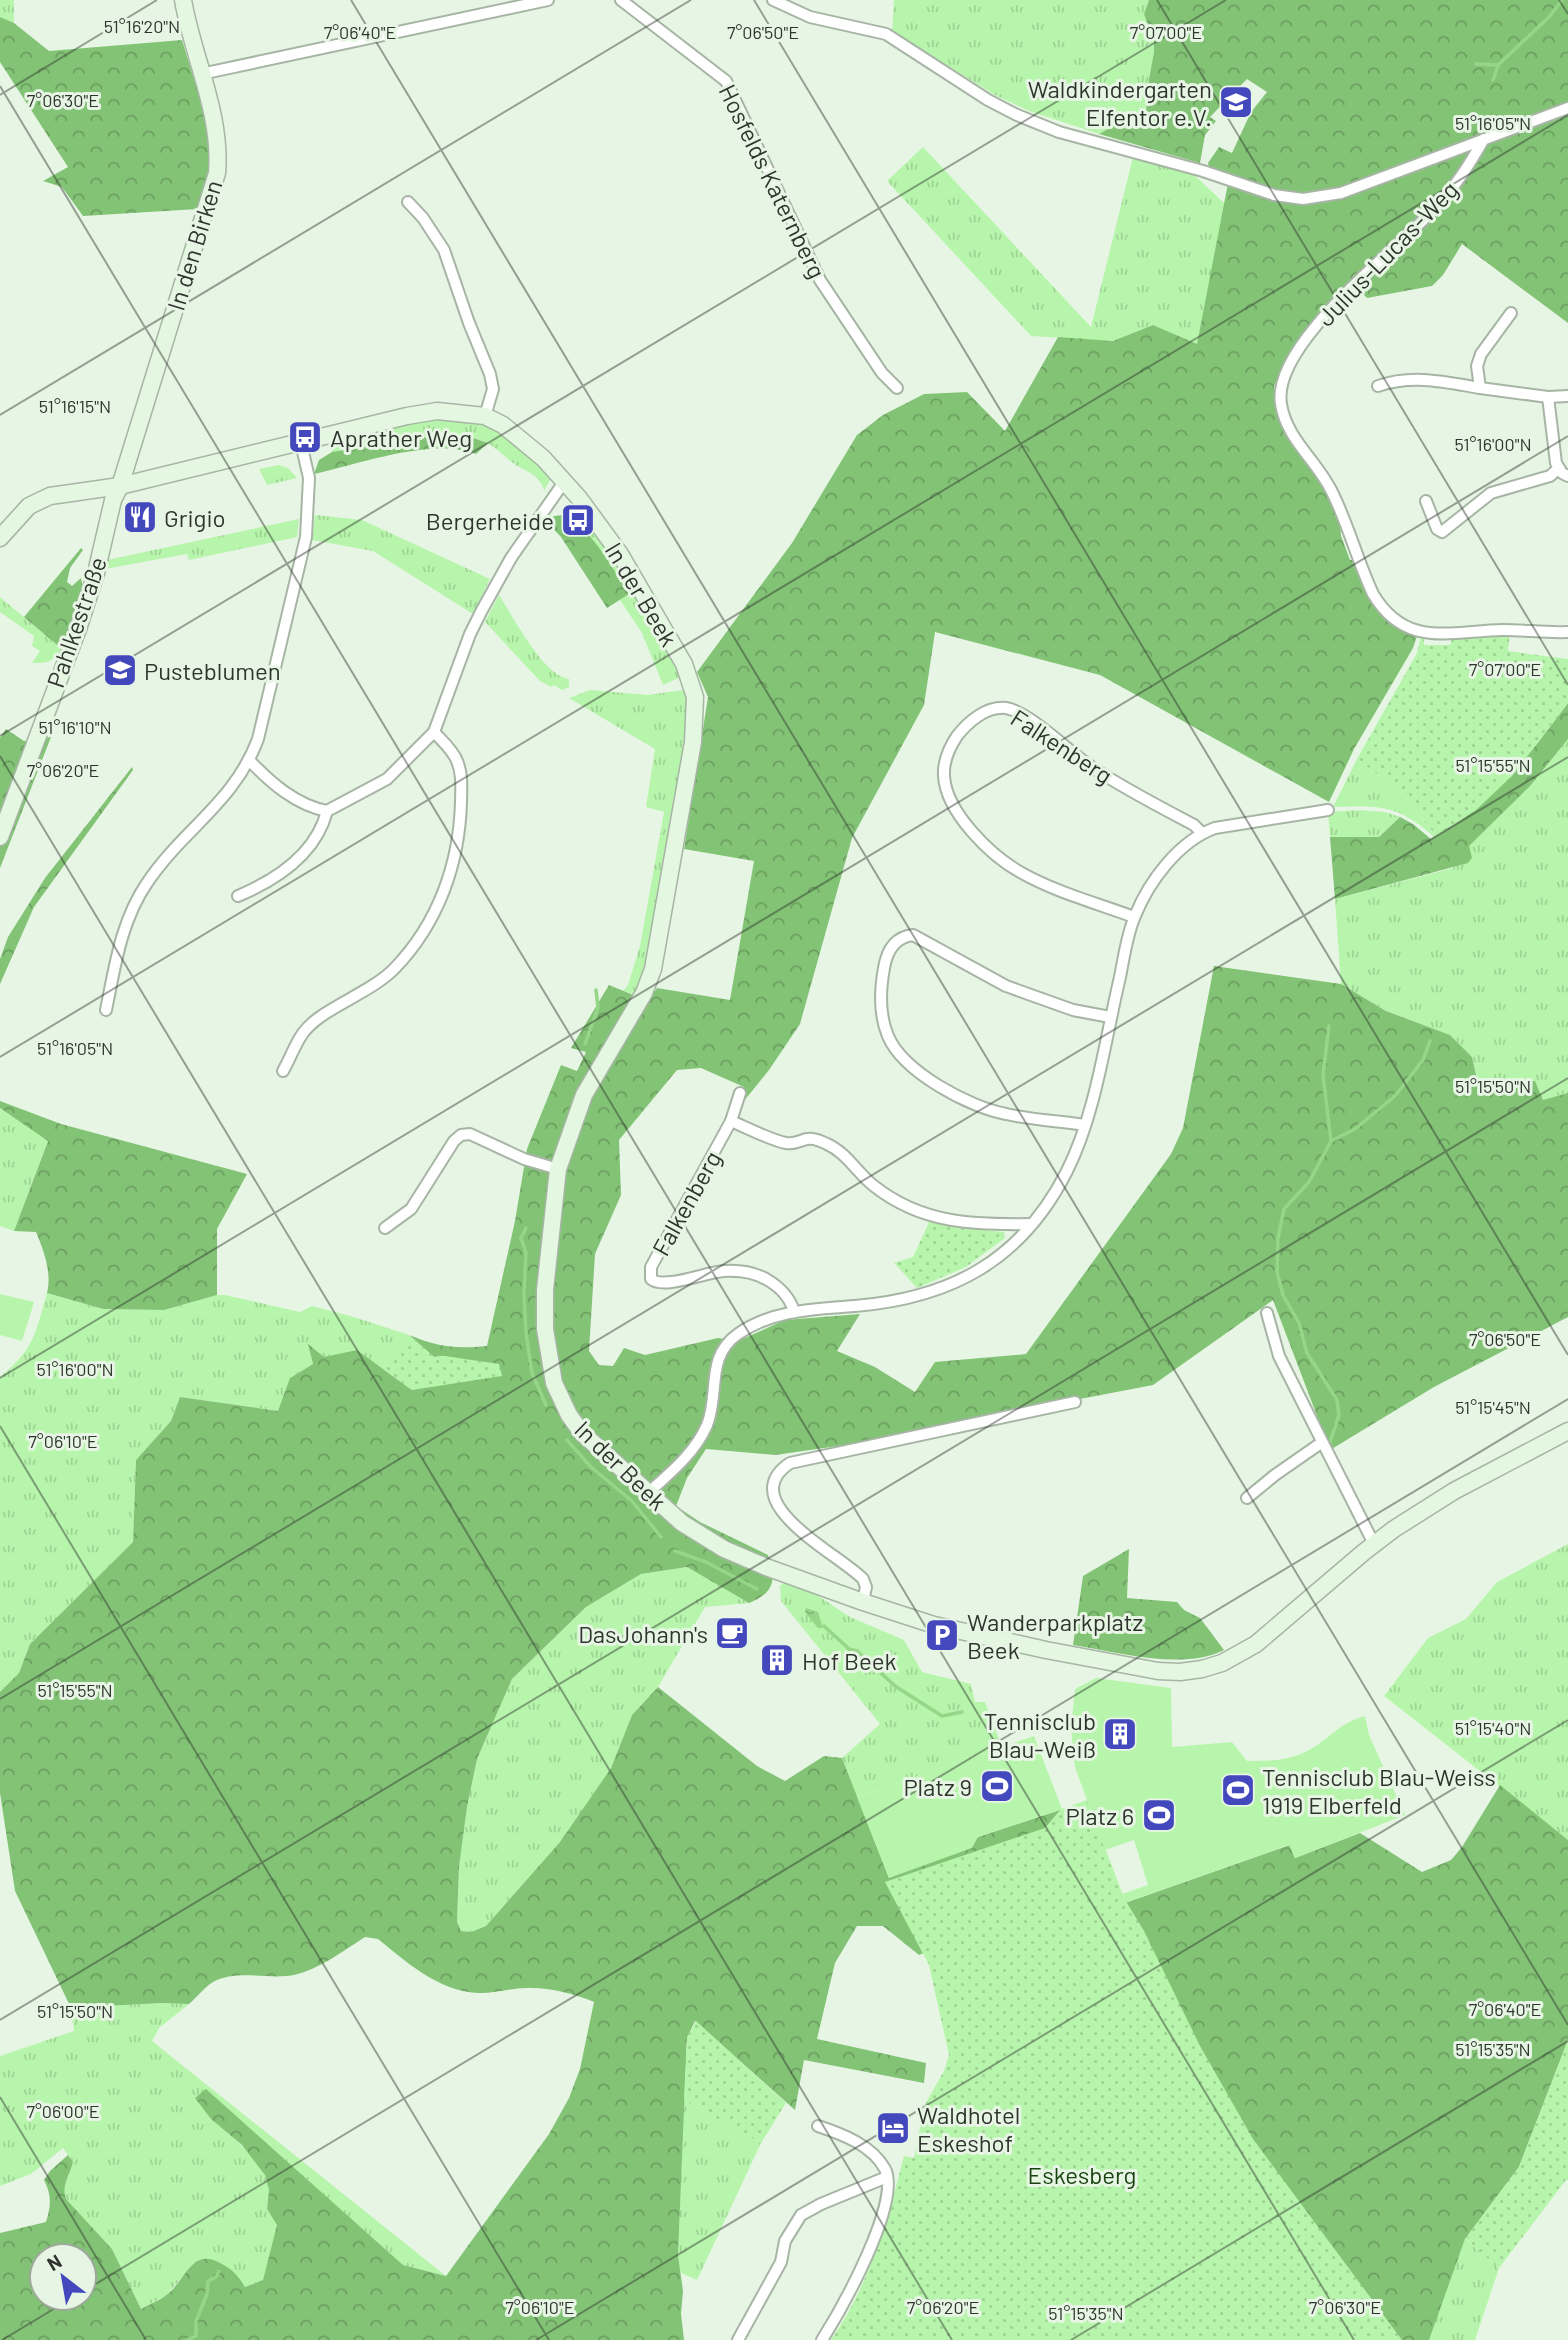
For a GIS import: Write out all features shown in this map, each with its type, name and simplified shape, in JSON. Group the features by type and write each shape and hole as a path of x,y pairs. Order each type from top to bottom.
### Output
{"street":[{"name":"In den Birken","path":"120,486 217,173 217,130 189,33 183,0"},
{"path":"201,74 548,0"},
{"name":"Hosfelds Katernberg","path":"621,0 726,81 820,280 882,373 897,388"},
{"path":"772,0 810,17 886,34 989,100 1039,125 1288,198 1313,198 1341,193 1568,108"},
{"name":"Julius-Lucas-Weg","path":"1484,139 1460,180 1408,237 1352,287 1315,326 1282,382 1281,402 1290,430 1330,488 1373,593 1381,606 1401,624 1414,631 1433,635 1504,630 1568,632"},
{"path":"408,202 432,230 444,250 490,374 493,389 485,416"},
{"path":"1480,388 1477,366 1481,354 1511,313"},
{"path":"1378,386 1397,380 1427,378 1548,397 1568,396"},
{"path":"1426,501 1437,529 1442,532 1491,493 1564,472 1556,463 1548,397"},
{"name":"In der Beek","path":"120,486 407,416 437,411 485,416 543,458 595,518 620,554 684,664 695,697 696,717 689,773 653,969 644,993 584,1095 558,1169 544,1313 550,1367 569,1415 582,1433 682,1523 724,1549 863,1602 934,1625 1158,1671 1180,1672 1202,1669 1232,1658 1269,1634 1374,1545 1454,1491 1568,1431"},
{"path":"106,1010 123,930 134,904 147,882 235,784 250,761 264,716 306,537 309,478 300,443"},
{"path":"238,896 260,887 303,855 323,825 327,811 387,779 434,732 458,664 482,610 511,558 564,482"},
{"path":"0,538 20,514 38,500 120,486"},
{"name":"Pahlkestraße","path":"0,837 78,629 96,573 113,500 120,486"},
{"name":"Falkenberg","path":"1134,916 1020,872 982,843 956,809 945,785 944,768 947,755 962,730 990,710 1006,708 1014,711 1091,767 1194,825 1202,833"},
{"path":"283,1071 310,1026 379,983 395,968 427,926 442,896 455,860 460,822 461,777 457,759 434,732"},
{"path":"250,761 288,794 303,803 327,811"},
{"path":"648,1493 687,1456 706,1427 712,1405 714,1371 722,1349 737,1334 794,1311 888,1303 936,1291 963,1279 993,1260 1032,1224 1067,1170 1086,1125 1134,916 1164,868 1189,843 1202,833 1215,828 1328,810"},
{"path":"1086,1125 1003,1114 948,1092 925,1076 895,1049 884,1028 881,993 885,961 897,940 913,935 972,970 1016,990 1073,1010 1111,1017"},
{"name":"Falkenberg","path":"740,1093 731,1121 651,1267 651,1279 660,1284 723,1271 751,1273 769,1280 784,1292 794,1311"},
{"path":"731,1121 787,1143 809,1137 838,1149 863,1178 887,1196 934,1217 966,1224 1032,1224"},
{"path":"384,1227 411,1209 454,1141 461,1135 472,1135 524,1160 558,1169"},
{"path":"1267,1313 1279,1356 1374,1545"},
{"path":"863,1602 866,1587 863,1579 798,1530 780,1507 772,1489 778,1471 790,1464 1075,1402"},
{"path":"1247,1498 1321,1443"},
{"path":"818,2126 853,2138 879,2162 887,2177 887,2191 878,2228 864,2265 842,2309 822,2340"},
{"path":"738,2340 781,2262 785,2241 801,2215 887,2177"}],"green space":[{"path":"0,0 14,0 14,23 0,17"},
{"path":"894,0 1149,0 1144,14 1154,41 1154,52 1147,90 1146,116 1142,120 1119,123 1099,134 1029,111 995,95 892,31"},
{"path":"1149,0 1568,0 1568,323 1462,244 1443,275 1432,286 1367,298 1350,281 1322,308 1304,332 1274,386 1283,426 1326,488 1340,521 1341,536 1350,560 1355,560 1360,574 1409,633 1417,636 1413,648 1354,749 1329,802 1100,675 935,632 924,705 852,838 800,1024 769,1070 739,1107 744,1087 701,1068 677,1070 619,1140 621,1195 595,1254 589,1351 599,1365 613,1366 624,1348 645,1355 718,1338 738,1341 785,1320 860,1314 837,1351 875,1367 915,1392 935,1362 1026,1354 1171,1154 1183,1128 1214,966 1341,984 1386,1011 1450,1035 1472,1057 1479,1088 1535,1081 1543,1100 1568,1093 1568,1317 1434,1387 1330,1450 1273,1300 1153,1385 1012,1412 915,1435 775,1455 706,1449 687,1478 676,1506 700,1522 768,1555 773,1579 771,1585 764,1595 749,1603 687,1567 641,1574 586,1607 512,1679 477,1759 467,1807 459,1867 457,1922 461,1931 471,1932 486,1926 560,1842 611,1768 632,1715 658,1687 757,1766 785,1781 824,1756 842,1758 889,1878 978,1837 1075,1805 1047,1900 919,1955 883,1926 857,1926 835,1963 817,2039 926,2063 924,2083 804,2060 795,2110 695,2021 687,2038 678,2255 683,2291 681,2314 684,2340 0,2340 0,2233 46,2222 50,2201 44,2180 68,2155 73,2162 65,2185 66,2199 112,2249 141,2309 169,2293 190,2267 202,2259 209,2259 227,2267 245,2287 263,2280 277,2225 267,2209 269,2190 265,2175 242,2145 211,2119 195,2098 206,2089 403,2265 446,2276 549,2134 569,2098 580,2069 594,2002 579,1996 539,1988 477,1993 449,1987 424,1974 378,1939 365,1937 322,1964 294,1975 243,1975 223,1978 210,1984 189,2004 71,2008 15,1891 0,1793 0,1692 19,1673 30,1644 133,1542 136,1460 171,1421 180,1397 278,1411 290,1378 313,1364 308,1344 324,1357 357,1350 412,1390 445,1356 434,1357 409,1335 447,1346 487,1346 515,1221 527,1149 561,1065 577,1071 586,1052 571,1048 609,985 648,1001 657,988 730,1000 754,861 684,849 708,697 697,672 792,543 857,435 883,415 924,394 967,392 1005,431 1058,337 1113,341 1153,325 1197,344 1230,173 1209,167 1208,163 1219,147 1232,153 1251,112 1267,92 1247,79 1210,117 1216,121 1205,135 1200,163 1099,134 1119,123 1142,120 1146,115 1154,41 1144,14"},
{"path":"0,17 14,23 49,51 182,40 208,125 209,173 198,209 83,216 62,187 43,181 68,167 0,62"},
{"path":"923,147 1091,327 1133,157 1191,172 1225,204 1197,345 1153,325 1113,341 1031,336 887,181"},
{"path":"430,417 479,422 504,433 552,476 544,491 540,481 532,474 491,445 471,438 453,435 411,438 332,452 330,442"},
{"path":"446,434 488,443 476,454 459,450 418,450 314,474 319,460 332,452"},
{"path":"279,465 288,468 297,478 267,485 259,469"},
{"path":"568,505 578,505 609,547 676,660 681,677 663,685 642,633 620,600 629,594 570,509"},
{"path":"315,515 362,520 490,579 473,614 373,551 312,540"},
{"path":"562,515 581,526 629,594 607,608 561,537 546,521"},
{"path":"299,519 297,537 189,560 187,554 105,569 107,560"},
{"path":"81,548 83,550 70,568 67,582 72,586 81,578 83,587 63,650 24,617"},
{"path":"499,595 539,657 549,668 569,679 569,687 562,690 540,681 485,622"},
{"path":"0,597 63,650 49,661 32,663 40,651 32,646 34,636 0,612"},
{"path":"1510,633 1508,651 1568,659 1568,703 1512,776 1476,810 1436,836 1403,794 1357,759 1417,653 1421,636 1424,637 1424,645 1450,645 1453,635"},
{"path":"590,690 648,695 683,690 689,700 686,757 640,996 623,991 628,985 640,946 664,812 646,807 655,749 569,698"},
{"path":"1568,703 1568,739 1530,786 1469,846 1472,858 1468,863 1335,899 1330,837 1379,837 1400,817 1431,839 1457,823 1493,793"},
{"path":"6,729 24,741 51,737 0,868 0,738"},
{"path":"1568,739 1568,1093 1543,1100 1535,1082 1479,1088 1472,1057 1450,1035 1386,1011 1341,984 1335,899 1453,868 1468,846 1530,786"},
{"path":"1357,759 1403,794 1436,836 1409,818 1388,809 1333,807"},
{"path":"132,767 133,770 34,907 0,984 0,959 8,937 45,878"},
{"path":"1328,812 1385,812 1400,817 1379,837 1330,837"},
{"path":"0,1101 61,1124 247,1174 217,1229 217,1295 164,1310 103,1309 47,1293 48,1270 36,1232 14,1231 48,1141 0,1108"},
{"path":"0,1108 48,1140 14,1231 0,1226"},
{"path":"930,1220 972,1229 1004,1232 1005,1238 966,1267 917,1288 894,1263 913,1257"},
{"path":"47,1293 103,1309 164,1310 225,1295 300,1312 312,1306 409,1335 382,1368 357,1350 324,1358 309,1345 313,1364 290,1378 279,1411 180,1397 171,1421 136,1460 133,1542 30,1644 19,1673 0,1692 0,1377 12,1367 32,1340"},
{"path":"0,1294 34,1302 22,1341 0,1335"},
{"path":"409,1335 434,1357 445,1356 499,1364 502,1376 412,1390 382,1368"},
{"path":"1568,1544 1568,1840 1384,1696 1428,1638 1466,1619 1497,1582"},
{"path":"1129,1549 1127,1598 1177,1602 1184,1610 1200,1618 1224,1650 1189,1659 1170,1659 1073,1645 1083,1576"},
{"path":"687,1567 749,1603 705,1607 658,1687 632,1715 611,1768 560,1842 486,1926 471,1932 460,1931 457,1922 459,1867 467,1807 477,1759 512,1679 586,1607 641,1574"},
{"path":"784,1583 817,1595 850,1617 904,1640 922,1672 971,1684 975,1702 985,1702 1002,1747 857,1797 842,1758 880,1724 781,1601 780,1586"},
{"name":"Tennisclub Blau-Weiss 1919 Elberfeld","path":"1096,1678 1171,1688 1172,1747 1232,1742 1247,1761 1296,1756 1311,1749 1346,1724 1365,1716 1369,1735 1405,1815 1295,1858 1289,1845 1125,1903 1122,1894 1148,1885 1134,1840 1105,1850 1075,1767 1071,1728 1075,1689"},
{"path":"1034,1736 1062,1809 978,1837 972,1848 889,1878 857,1797"},
{"path":"1500,1785 1568,1840 1568,2040 1519,2167 1465,2239 1429,2340 1256,2340 1125,1903 1290,1845 1295,1858 1360,1833 1422,1872 1451,1860"},
{"name":"Eskesberg","path":"1087,1800 1124,1898 1144,1931 1200,2046 1253,2139 1402,2340 831,2340 867,2275 884,2228 904,2156 914,2158 924,2106 944,2071 949,2055 929,1965 885,1882 1045,1828 1061,1809"},
{"path":"189,2004 159,2028 152,2041 446,2276 403,2265 206,2090 211,2119 247,2151 263,2171 267,2181 267,2209 278,2225 263,2280 245,2287 193,2264 167,2295 141,2309 112,2249 66,2199 65,2185 73,2162 63,2148 31,2174 0,2186 0,2056 74,2031 71,2008"},
{"path":"696,2021 786,2103 761,2143 684,2100 687,2038"},
{"path":"1568,2040 1568,2180 1499,2268 1465,2239 1519,2167"},
{"path":"684,2100 761,2143 697,2280 681,2273 678,2255"},
{"path":"1465,2239 1499,2268 1475,2340 1428,2340"}],"water":[{"path":"806,1608 818,1612 823,1628 818,1628 805,1612"}],"waterway":[{"path":"1476,64 1498,65 1549,17 1562,0"},
{"path":"1493,80 1498,66"},
{"path":"585,1044 598,1008 596,990"},
{"path":"1329,1026 1323,1075 1331,1141"},
{"path":"1330,1442 1339,1415 1337,1400 1307,1353 1299,1323 1283,1295 1277,1272 1278,1238 1284,1209 1309,1182 1331,1141 1355,1129 1395,1096 1423,1060 1430,1041"},
{"path":"526,1228 521,1238 526,1253 526,1333 532,1373 546,1405"},
{"path":"567,1440 591,1467 632,1501 661,1537"},
{"path":"675,1551 706,1562 757,1589"},
{"path":"824,1626 849,1649 857,1651 895,1686 942,1716 962,1712"},
{"path":"187,2340 196,2336 196,2321 207,2294 208,2281 216,2277 219,2271"}],"place":[{"name":"Waldkindergarten Elfentor e.V.","path":"1236,102"},
{"name":"Aprather Weg","path":"305,437"},
{"name":"Grigio","path":"140,517"},
{"name":"Bergerheide","path":"578,520"},
{"name":"Pusteblumen","path":"120,670"},
{"name":"DasJohann's","path":"732,1633"},
{"name":"Wanderparkplatz Beek","path":"942,1635"},
{"name":"Hof Beek","path":"777,1660"},
{"name":"Tennisclub Blau-Weiß","path":"1120,1734"},
{"name":"Platz 9","path":"997,1786"},
{"name":"Tennisclub Blau-Weiss 1919 Elberfeld","path":"1238,1790"},
{"name":"Platz 6","path":"1159,1815"},
{"name":"Waldhotel Eskeshof","path":"893,2128"}]}
